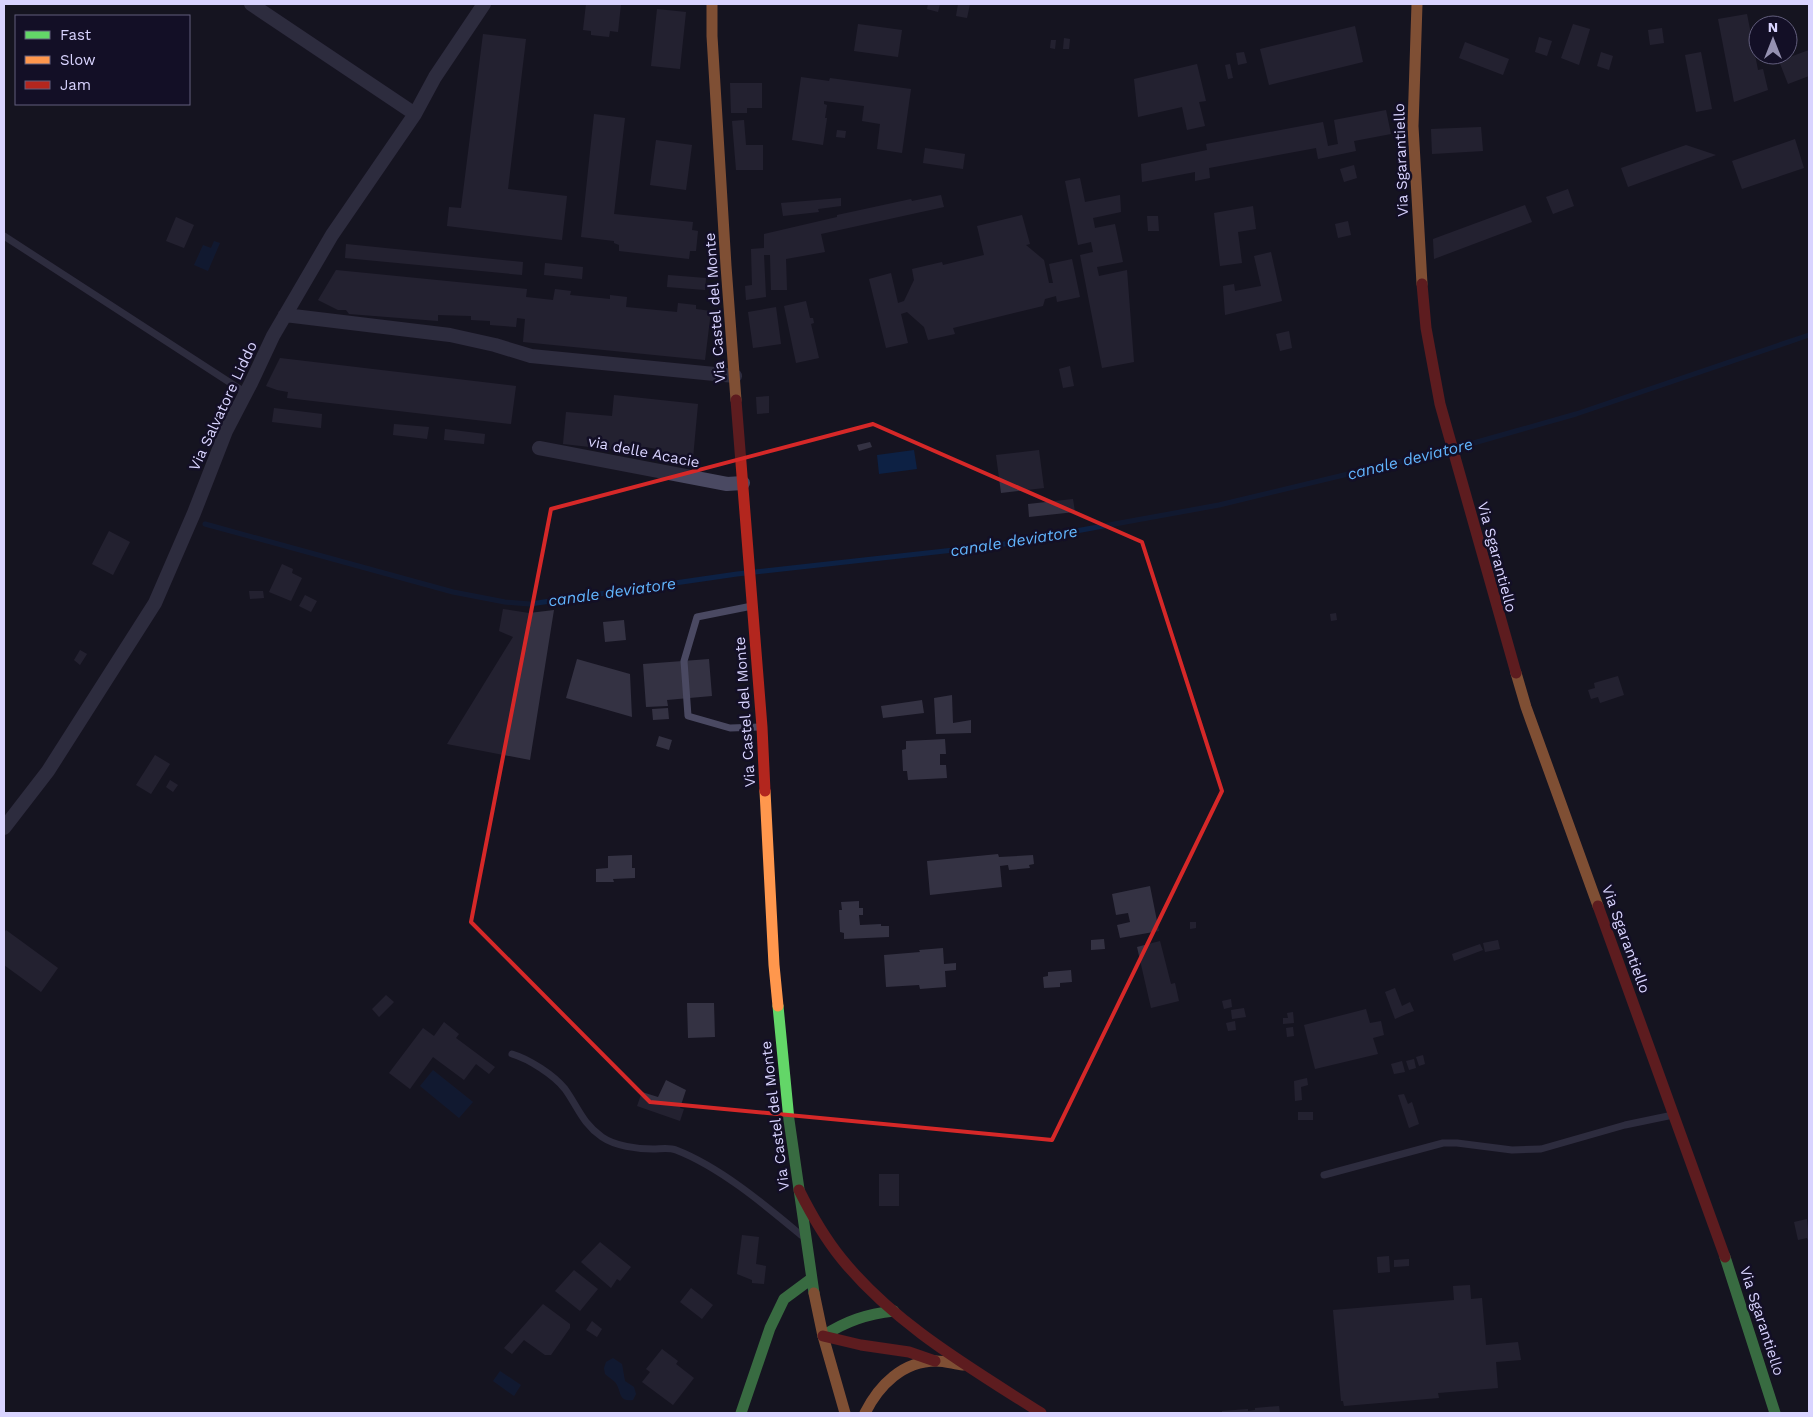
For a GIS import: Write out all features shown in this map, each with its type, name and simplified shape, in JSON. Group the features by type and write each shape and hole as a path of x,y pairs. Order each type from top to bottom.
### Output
{"main road":[{"name":"Via Castel del Monte","path":"712,4 725,257 762,727 774,965 789,1120 811,1279 823,1336 845,1413"},
{"name":"Via Sgarantiello","path":"1417,4 1413,126 1423,303 1434,376 1458,472 1503,634 1526,707 1724,1252 1776,1413"},
{"path":"799,1190 823,1234 848,1267 894,1311 968,1366 1041,1413"},
{"path":"741,1413 770,1328 784,1299 811,1279"},
{"path":"823,1336 841,1324 869,1313 894,1311"},
{"path":"823,1336 866,1346 907,1350 922,1354 935,1361 968,1366"},
{"path":"865,1413 870,1401 882,1385 898,1373 914,1366 935,1361"}],"street":[{"path":"251,4 415,114"},
{"name":"Via Salvatore Liddo","path":"4,828 48,771 155,603 194,513 226,431 273,336 332,235 415,114 435,77 484,4"},
{"path":"285,315 450,335 496,345 531,356 735,376"},
{"name":"via delle Acacie","path":"539,448 727,484 743,483"}],"lane":[{"path":"4,236 246,393"},
{"path":"753,606 697,617 684,661 688,716 730,728 762,727"},
{"path":"512,1054 522,1057 542,1069 564,1088 580,1116 604,1138 623,1146 673,1149 692,1157 748,1194 805,1238"},
{"path":"1324,1175 1443,1143 1512,1150 1541,1149 1674,1114"}],"highlighted area":[{"path":"873,424 1142,542 1222,791 1052,1140 650,1102 471,922 551,509"}],"water":[{"path":"214,241 220,243 208,271 194,265 203,245 211,248"},
{"path":"914,450 917,469 879,474 877,455"},
{"path":"433,1070 473,1102 459,1118 420,1086"},
{"path":"613,1358 622,1364 625,1381 634,1387 636,1394 633,1400 624,1399 615,1382 605,1374 606,1362"},
{"path":"500,1371 521,1385 514,1396 493,1381"}],"building":[{"path":"586,4 621,4 618,32 610,31 609,37 591,35 591,31 583,30"},
{"path":"928,4 940,4 938,12 927,9"},
{"path":"958,4 970,4 967,18 956,16"},
{"path":"657,9 686,12 680,69 651,66"},
{"path":"1747,14 1748,65 1757,65 1758,70 1763,69 1768,90 1734,102 1718,19"},
{"path":"858,24 902,30 898,57 854,51"},
{"path":"1573,24 1590,29 1579,65 1561,58"},
{"path":"1355,26 1363,62 1269,85 1260,49"},
{"path":"1662,28 1664,43 1650,45 1648,30"},
{"path":"483,34 526,39 508,189 567,196 562,240 447,226 449,207 461,208"},
{"path":"1539,37 1552,41 1547,56 1535,52"},
{"path":"1064,38 1070,39 1069,49 1063,49"},
{"path":"1051,40 1056,40 1055,49 1050,48"},
{"path":"1465,42 1509,59 1503,75 1459,58"},
{"path":"1809,50 1809,76 1788,84 1781,65 1798,65 1798,54"},
{"path":"1244,52 1247,63 1238,65 1236,53"},
{"path":"1601,52 1613,56 1609,70 1597,66"},
{"path":"1701,52 1712,109 1696,112 1685,55"},
{"path":"1197,64 1206,101 1199,102 1205,126 1187,130 1182,107 1138,117 1134,79"},
{"path":"1230,64 1233,78 1228,79 1225,65"},
{"path":"801,77 829,81 830,78 911,89 902,153 877,149 880,124 862,121 864,106 824,101 824,104 827,105 825,118 827,118 823,145 792,140"},
{"path":"730,83 762,83 762,108 747,108 747,113 731,113"},
{"path":"1386,110 1391,134 1354,141 1356,151 1318,159 1316,148 1209,168 1210,178 1195,181 1195,172 1142,182 1141,164 1207,150 1206,144 1323,122 1328,146 1338,144 1334,120"},
{"path":"594,114 625,118 614,214 693,222 692,230 698,231 696,251 690,251 689,259 619,251 619,245 614,243 614,241 581,237"},
{"path":"744,120 746,145 763,145 763,170 736,170 732,121"},
{"path":"1481,127 1483,151 1432,154 1431,129"},
{"path":"837,130 846,131 845,138 836,137"},
{"path":"1795,139 1804,168 1742,189 1732,161"},
{"path":"656,140 692,145 686,190 650,185"},
{"path":"1686,145 1716,155 1628,187 1621,168"},
{"path":"925,148 965,154 963,169 923,163"},
{"path":"1354,165 1357,178 1344,182 1340,169"},
{"path":"1080,178 1085,202 1120,195 1121,212 1093,218 1095,228 1115,224 1123,262 1097,267 1099,276 1127,270 1134,362 1102,368 1080,255 1093,252 1091,242 1078,245 1065,181"},
{"path":"1568,189 1574,206 1553,214 1546,197"},
{"path":"941,195 944,207 821,234 825,252 786,259 787,290 771,290 770,255 764,255 766,297 746,300 745,286 752,285 751,249 764,248 764,234 837,217 837,215 911,199 912,201"},
{"path":"841,198 841,206 818,209 819,212 783,216 781,203"},
{"path":"1525,205 1532,222 1434,259 1433,239"},
{"path":"1253,206 1256,229 1238,232 1242,263 1220,266 1214,213"},
{"path":"1022,215 1030,244 1026,245 1044,260 1049,283 1053,283 1049,264 1072,259 1080,297 1057,302 1056,296 1045,299 1043,306 953,328 955,334 928,340 924,327 907,312 901,314 908,343 886,348 869,279 891,273 898,303 904,301 914,280 912,269 942,262 943,265 984,255 977,226"},
{"path":"1147,216 1158,216 1159,231 1148,231"},
{"path":"176,217 194,225 184,248 166,241"},
{"path":"1348,221 1351,235 1338,238 1335,224"},
{"path":"346,244 523,262 522,275 345,258"},
{"path":"1271,252 1282,301 1225,315 1223,286 1234,284 1235,291 1261,286 1254,256"},
{"path":"545,263 583,267 582,279 544,275"},
{"path":"336,270 527,289 526,297 553,300 555,289 571,291 570,295 610,299 610,295 627,297 626,307 677,312 678,303 696,305 696,309 711,311 705,360 523,342 525,319 517,318 516,327 490,325 490,321 471,320 471,316 438,315 438,321 349,314 346,310 338,310 318,300"},
{"path":"668,275 706,278 705,290 667,287"},
{"path":"806,301 810,318 813,318 814,323 811,324 819,358 796,363 784,306"},
{"path":"776,307 781,344 753,348 748,312"},
{"path":"1289,331 1292,348 1280,351 1276,334"},
{"path":"280,358 516,386 511,424 287,398 288,392 266,386"},
{"path":"1070,366 1074,386 1063,388 1059,369"},
{"path":"614,395 698,404 693,458 656,454 657,449 645,447 644,453 563,444 566,412 612,416"},
{"path":"769,396 769,413 757,414 756,397"},
{"path":"274,408 322,414 321,428 272,422"},
{"path":"394,424 429,427 427,439 393,435"},
{"path":"445,429 485,434 484,444 444,440"},
{"path":"870,442 872,447 859,451 857,445"},
{"path":"1039,450 1044,488 1001,493 996,455"},
{"path":"1073,499 1075,512 1029,517 1028,504"},
{"path":"109,531 130,542 113,575 92,564"},
{"path":"282,564 293,569 292,573 302,578 291,601 269,592"},
{"path":"249,591 263,591 264,598 250,599"},
{"path":"305,595 317,601 311,612 299,606"},
{"path":"503,609 529,613 554,610 530,760 447,744 513,637 499,631"},
{"path":"1336,613 1337,620 1331,621 1330,614"},
{"path":"624,620 626,640 605,642 603,622"},
{"path":"80,650 87,654 80,665 74,660"},
{"path":"577,659 630,674 632,717 566,698"},
{"path":"709,659 712,696 667,700 668,706 646,707 643,664"},
{"path":"1618,676 1624,695 1600,703 1598,697 1591,699 1588,690 1595,688 1594,683"},
{"path":"952,695 953,723 971,720 971,733 936,734 934,698"},
{"path":"922,700 924,713 883,718 881,706"},
{"path":"668,708 669,719 653,720 652,709"},
{"path":"659,736 672,740 669,750 656,746"},
{"path":"945,739 946,754 940,754 940,765 946,765 947,778 908,780 907,771 903,771 902,750 906,749 906,741"},
{"path":"155,755 170,764 151,794 136,785"},
{"path":"170,780 178,785 173,792 166,787"},
{"path":"998,854 999,857 1033,855 1034,864 1029,865 1030,868 1009,870 1008,865 1000,866 1002,887 930,895 927,861"},
{"path":"632,855 632,868 635,868 635,878 613,879 614,882 596,882 596,869 608,868 608,856"},
{"path":"1150,886 1159,931 1120,938 1117,925 1130,922 1128,913 1116,915 1112,894"},
{"path":"859,901 859,908 863,908 863,915 859,915 860,925 881,924 881,926 889,926 889,937 844,939 844,933 840,932 839,910 842,910 841,902"},
{"path":"1190,922 1196,922 1196,928 1190,929"},
{"path":"6,930 58,968 41,992 4,965 4,933"},
{"path":"1104,939 1105,949 1091,950 1091,940"},
{"path":"1498,940 1500,949 1485,952 1483,943"},
{"path":"1160,941 1171,984 1175,983 1179,1001 1151,1008 1137,947"},
{"path":"1480,944 1483,950 1454,961 1452,954"},
{"path":"943,948 944,964 956,963 956,970 945,971 946,987 920,989 919,985 886,987 884,955"},
{"path":"1071,970 1072,982 1060,983 1060,987 1044,988 1043,977 1048,976 1048,972"},
{"path":"1395,988 1402,1006 1410,1002 1414,1011 1395,1019 1385,992"},
{"path":"386,995 394,1002 379,1017 372,1009"},
{"path":"1231,999 1232,1007 1224,1009 1222,1001"},
{"path":"687,1003 714,1003 715,1037 688,1038"},
{"path":"1244,1008 1246,1017 1232,1019 1231,1010"},
{"path":"1366,1009 1370,1023 1381,1021 1384,1035 1373,1038 1378,1054 1315,1069 1304,1025"},
{"path":"1293,1012 1294,1023 1283,1024 1283,1018 1288,1018 1287,1013"},
{"path":"1235,1021 1236,1030 1228,1031 1226,1023"},
{"path":"444,1022 459,1034 456,1038 495,1067 489,1074 476,1064 464,1080 433,1057 410,1089 389,1073 423,1028 434,1036"},
{"path":"1293,1027 1294,1036 1287,1037 1286,1028"},
{"path":"1423,1055 1425,1064 1419,1066 1416,1057"},
{"path":"1414,1059 1416,1068 1409,1070 1406,1061"},
{"path":"1402,1061 1405,1072 1394,1074 1391,1064"},
{"path":"1307,1078 1308,1085 1301,1087 1302,1100 1295,1101 1294,1081"},
{"path":"666,1080 686,1090 680,1108 684,1109 680,1121 637,1106 642,1092 658,1097"},
{"path":"1404,1094 1408,1104 1412,1102 1419,1124 1409,1128 1398,1095"},
{"path":"1298,1112 1313,1112 1313,1120 1298,1120"},
{"path":"879,1174 899,1174 899,1206 879,1206"},
{"path":"1807,1219 1809,1240 1807,1238 1798,1240 1794,1222"},
{"path":"742,1235 759,1237 756,1264 766,1266 764,1284 752,1283 752,1280 737,1274"},
{"path":"600,1242 631,1267 620,1281 617,1279 611,1288 581,1262"},
{"path":"1389,1256 1390,1272 1378,1273 1377,1257"},
{"path":"1409,1259 1409,1266 1394,1267 1394,1260"},
{"path":"574,1270 598,1289 580,1311 555,1291"},
{"path":"1470,1285 1471,1299 1482,1298 1486,1345 1518,1342 1521,1360 1496,1362 1498,1388 1438,1393 1439,1398 1344,1406 1343,1401 1341,1401 1333,1310 1454,1300 1453,1286"},
{"path":"691,1288 713,1305 702,1319 680,1302"},
{"path":"543,1304 570,1324 570,1328 551,1355 545,1355 524,1340 512,1354 504,1348"},
{"path":"592,1321 602,1329 597,1337 586,1330"},
{"path":"662,1349 678,1361 676,1364 694,1378 673,1405 642,1382 650,1372 646,1369"},
{"path":"1279,1406 1280,1413 1222,1413 1222,1411 1248,1409 1248,1411 1255,1410 1255,1408"}],"waterway":[{"name":"canale deviatore","path":"1456,448 1576,414 1809,335"},
{"name":"canale deviatore","path":"205,524 453,592 505,602 530,604 737,574 999,545 1219,505 1448,450"}],"traffic: fast":[{"path":"778,1006 789,1120 814,1293"},
{"path":"1725,1257 1775,1413"},
{"path":"741,1413 770,1328 784,1299 811,1279"},
{"path":"823,1336 857,1319 894,1311"}],"traffic: slow":[{"path":"712,4 712,36 736,400"},
{"path":"1417,4 1413,126 1422,284"},
{"path":"1516,673 1526,707 1598,906"},
{"path":"765,791 774,965 778,1006"},
{"path":"814,1293 823,1336 845,1413"},
{"path":"865,1413 885,1384 893,1376 913,1365 936,1361 963,1365"}],"traffic: jam":[{"path":"1422,284 1426,328 1440,404 1516,673"},
{"path":"736,400 762,727 765,791"},
{"path":"1598,906 1725,1257"},
{"path":"799,1190 818,1225 841,1258 885,1304 961,1362 1041,1413"},
{"path":"823,1336 861,1345 909,1352 935,1361"}]}
